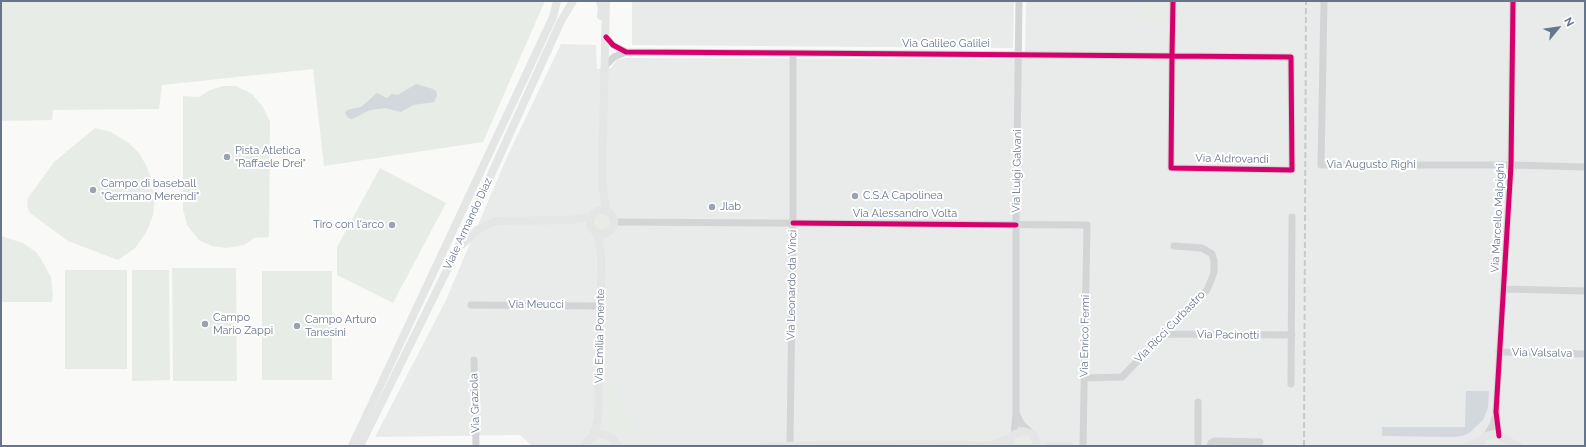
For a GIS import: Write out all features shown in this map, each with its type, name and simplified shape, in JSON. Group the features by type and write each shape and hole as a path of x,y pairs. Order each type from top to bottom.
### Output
{"main road":[{"name":"Viale Armando Diaz","path":"360,446 375,405 553,17 557,1"},
{"name":"Viale Armando Diaz","path":"352,446 454,256 561,21 573,1"},
{"path":"600,1 602,7 601,68 605,69"},
{"path":"606,1 602,181 606,211"},
{"path":"592,218 602,181"},
{"path":"454,256 470,236 488,224 500,221 570,220 592,218 601,210 606,211 613,217 614,222 612,228 601,234"},
{"name":"Via Emilia Ponente","path":"592,218 592,230 601,234 598,419 593,436"},
{"name":"Via Emilia Ponente","path":"598,419 604,434"},
{"path":"764,446 989,446 1012,440 1023,430 1050,446 1069,446"},
{"path":"585,446 589,439 593,436 604,434 609,436 617,444 626,446"},
{"path":"1467,446 1482,441 1495,434 1502,440 1518,446"},
{"path":"1032,435 1036,446"}],"street":[{"name":"Via Luigi Galvani","path":"1012,440 1016,413 1016,225 1019,1"},
{"path":"1172,56 1173,1"},
{"name":"Via Augusto Righi","path":"1324,1 1322,165 1511,165 1585,167"},
{"name":"Via Marcello Malpighi","path":"1482,441 1493,425 1496,412 1511,165 1513,1"},
{"path":"606,37 613,45 626,52"},
{"path":"605,69 614,57 626,52"},
{"name":"Via Galileo Galilei","path":"626,52 1291,57"},
{"name":"Via Leonardo da Vinci","path":"790,446 793,223 793,53"},
{"name":"Via Aldrovandi","path":"1172,56 1171,168 1292,170 1291,57"},
{"path":"1291,384 1292,217"},
{"name":"Via Alessandro Volta","path":"614,222 1088,225"},
{"name":"Via Enrico Fermi","path":"1083,446 1088,225"},
{"name":"Via Ricci Curbastro","path":"1085,378 1122,377 1207,290 1214,272 1213,257 1209,251 1202,248 1174,246"},
{"path":"1504,289 1585,291"},
{"name":"Via Meucci","path":"471,305 600,306"},
{"name":"Via Pacinotti","path":"1164,334 1292,335"},
{"name":"Via Valsalva","path":"1499,352 1585,354"},
{"name":"Via Graziola","path":"474,360 476,446"},
{"path":"1198,402 1198,446"},
{"name":"Via Marcello Malpighi","path":"1496,412 1502,440"},
{"path":"1016,413 1022,424 1032,435"},
{"path":"1210,446 1211,442 1215,441 1260,442"}],"shaded area":[{"path":"1,1 545,1 483,142 324,166 313,69 162,85 159,109 53,110 52,120 1,121"},
{"path":"632,1 1014,1 1013,48 632,45"},
{"path":"1026,1 1585,1 1585,446 532,446 520,435 375,437 445,302 507,157 561,44 596,45 597,69 611,68 617,60 626,58 1025,59"},
{"path":"1139,1 1169,1 1168,21 1140,20"},
{"path":"416,84 436,91 437,95 434,102 413,105 401,112 385,108 370,110 352,119 348,118 345,113 347,110 361,107 377,93 387,98 392,94 398,95"},
{"name":"Pista Atletica \"Raffaele Drei\"","path":"223,86 236,86 252,94 263,107 270,122 269,237 254,238 244,245 226,248 212,246 199,240 187,225 183,209 183,96 199,97 210,90"},
{"name":"Campo di baseball \"Germano Merendi\"","path":"95,128 111,132 129,143 139,153 147,167 153,183 155,199 153,215 147,231 135,248 118,260 68,241 30,213 27,206 28,198 54,162"},
{"name":"Tiro con l'arco","path":"380,168 446,203 393,303 337,275 337,247"},
{"path":"599,216 605,216 609,220 609,226 605,230 599,230 595,226 595,220"},
{"path":"1,236 23,243 36,252 51,277 53,294 52,302 1,302"},
{"name":"Campo Mario Zappi","path":"172,268 236,268 237,381 173,381"},
{"path":"65,270 127,270 127,369 65,369"},
{"path":"132,270 169,270 170,380 132,381"},
{"name":"Campo Arturo Tanesini","path":"262,271 332,271 332,380 262,380"},
{"path":"608,379 615,380 614,399 623,400 623,413 631,413 631,438 648,438 648,444 634,444 632,441 623,438 607,425"},
{"path":"1466,391 1489,391 1488,408 1483,420 1469,433 1462,436 1453,437 1382,436 1382,427 1465,427"},
{"path":"796,427 798,427 801,432 868,432 867,427 873,427 877,437 875,440 798,439 795,437"},
{"path":"890,428 897,428 900,432 993,432 992,429 1000,429 1004,430 1008,434 997,441 887,440 886,433"},
{"path":"1019,435 1027,435 1031,438 1033,446 1014,446 1015,439"},
{"path":"1491,437 1500,440 1503,446 1482,446 1485,439"},
{"path":"598,439 606,440 613,446 590,446"}],"railway":[{"path":"1304,446 1306,1"}],"cycle path":[{"path":"606,37 613,45 626,52 793,53 1172,56 1291,57 1292,170 1171,168 1172,56 1173,1"},
{"path":"1499,436 1496,412 1511,165 1513,1"},
{"path":"793,223 1016,225"}],"place":[{"name":"Pista Atletica \"Raffaele Drei\"","path":"227,157"},
{"name":"Campo di baseball \"Germano Merendi\"","path":"93,190"},
{"name":"C.S.A Capolinea","path":"855,196"},
{"name":"Jlab","path":"712,207"},
{"name":"Tiro con l'arco","path":"392,225"},
{"name":"Campo Mario Zappi","path":"205,324"},
{"name":"Campo Arturo Tanesini","path":"297,326"}]}
